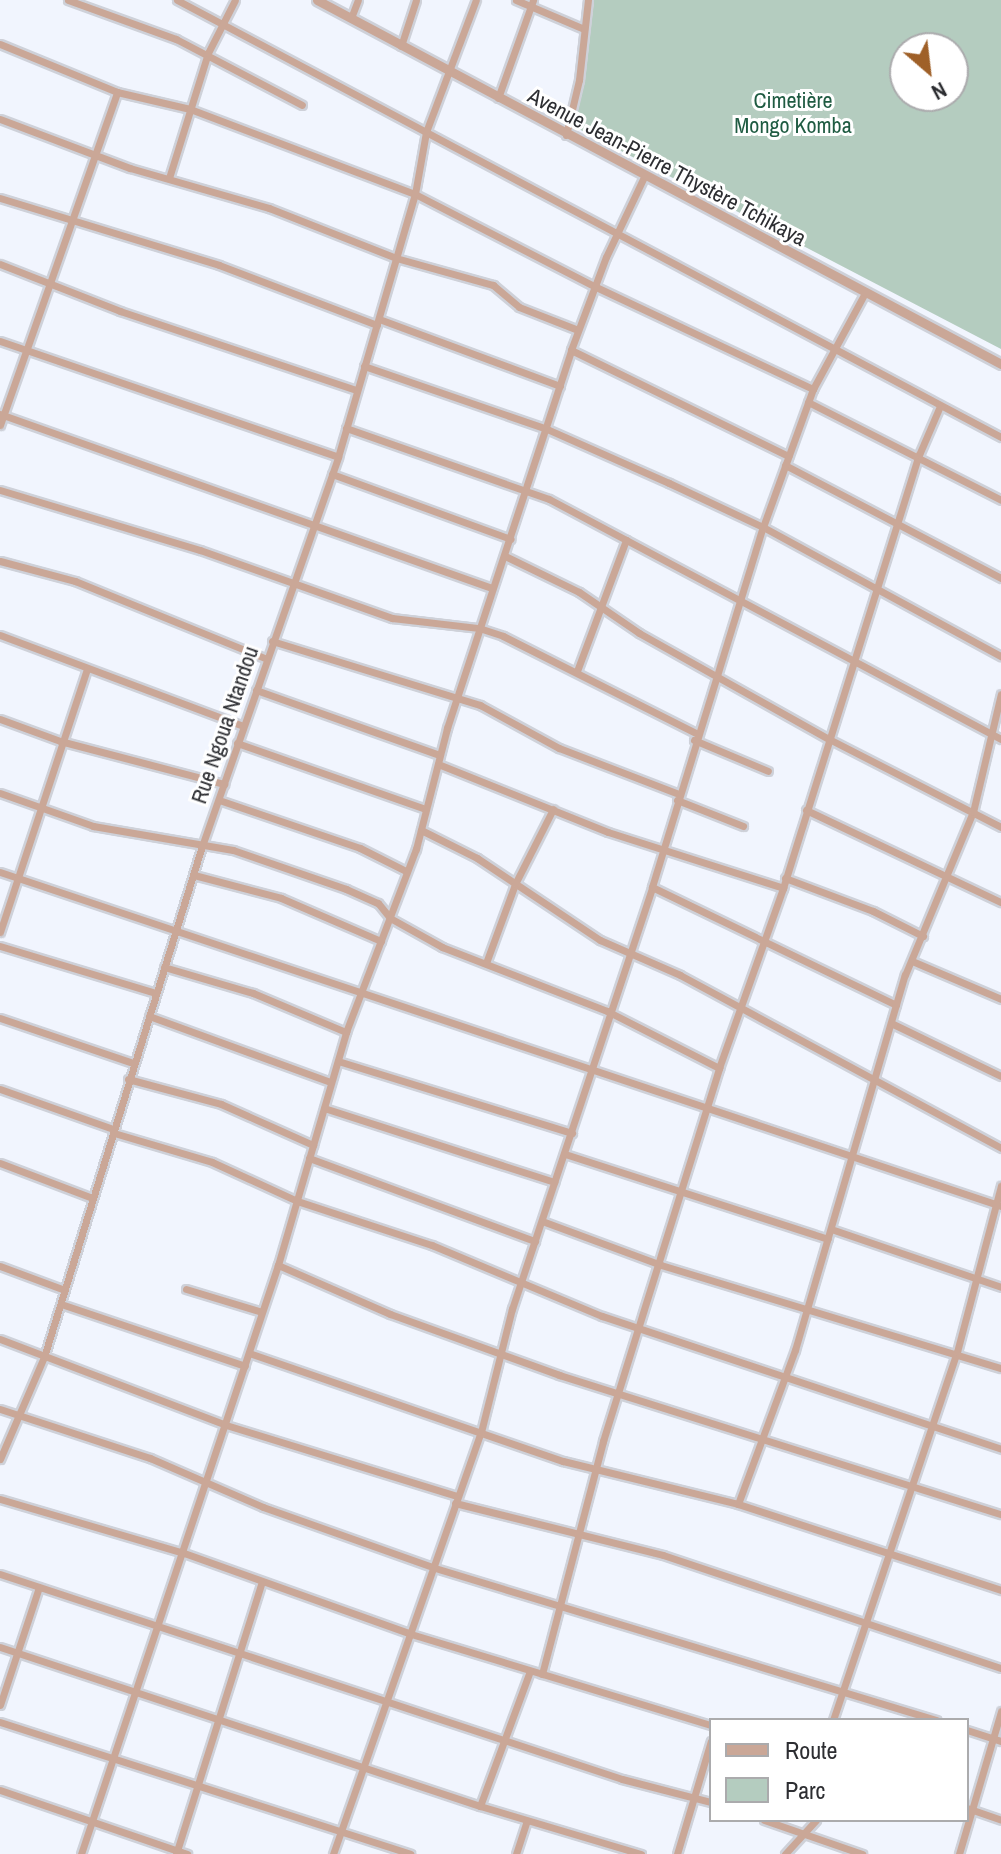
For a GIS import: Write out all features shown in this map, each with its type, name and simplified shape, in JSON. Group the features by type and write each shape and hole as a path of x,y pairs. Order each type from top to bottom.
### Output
{"street":[{"path":"68,0 208,53 302,105"},
{"path":"177,0 1001,437"},
{"path":"169,178 208,53 235,0"},
{"name":"Avenue Jean-Pierre Thystère Tchikaya","path":"317,0 644,177 1001,364"},
{"path":"351,18 358,0"},
{"path":"401,46 416,0"},
{"name":"Rue Ngoua Ntandou","path":"0,1459 44,1357 90,1197 202,846 265,658 338,457 415,194 426,132 451,73 476,0"},
{"path":"516,0 532,3 584,29"},
{"path":"566,135 588,0"},
{"path":"498,98 532,3"},
{"path":"0,44 117,92 190,109 415,194 596,287 813,389"},
{"path":"0,425 53,282 117,92"},
{"path":"0,119 95,155 269,208 396,258 493,285 519,307 578,330"},
{"path":"81,1854 278,1265 346,1032 421,830 456,701 571,350 615,235 644,177"},
{"path":"0,198 219,265 560,386"},
{"path":"0,264 53,282 120,311 356,390"},
{"path":"333,1854 481,1432 500,1351 521,1282 572,1133 607,1011 652,887 695,736 741,604 763,527 813,389 866,291"},
{"path":"0,341 338,457"},
{"path":"571,350 786,460 1001,578"},
{"path":"364,366 547,429 763,527 1001,656"},
{"path":"808,402 919,455 1001,500"},
{"path":"542,1674 563,1606 618,1394 661,1265 706,1109 783,888 919,455 940,406"},
{"path":"2,415 492,588"},
{"path":"346,428 527,490 1001,739"},
{"path":"332,474 511,539"},
{"path":"0,490 200,550 293,586 406,622 479,628 577,671 695,736 768,771"},
{"path":"577,671 603,609 626,540"},
{"path":"505,556 829,739 1001,827"},
{"path":"0,561 75,581 265,658"},
{"path":"0,635 243,726"},
{"path":"272,641 456,701 480,705 559,748 743,826"},
{"path":"0,932 38,807 87,669"},
{"path":"256,690 440,755"},
{"path":"738,1504 806,1310 893,1024 896,1005 973,812 989,732 1001,694"},
{"path":"0,719 60,741 224,784"},
{"path":"237,743 425,809"},
{"path":"438,764 663,851 783,888"},
{"path":"0,793 93,826 233,850 346,889 378,903 390,918 426,940 607,1011 719,1068"},
{"path":"219,800 360,848 406,871"},
{"path":"486,963 515,884 553,809"},
{"path":"806,810 1001,902"},
{"path":"421,830 627,953 742,1009 1001,1148"},
{"path":"0,872 592,1069 851,1159 998,1205"},
{"path":"194,875 281,898 381,941"},
{"path":"785,878 863,907 923,936"},
{"path":"652,887 896,1005"},
{"path":"0,946 156,993"},
{"path":"912,961 1001,999"},
{"path":"164,967 253,993 346,1032"},
{"path":"149,1016 330,1082"},
{"path":"0,1018 133,1063"},
{"path":"893,1024 1001,1076"},
{"path":"338,1061 572,1133"},
{"path":"128,1079 221,1104 313,1145"},
{"path":"0,1089 113,1131 212,1162 297,1201 432,1245 639,1328 784,1379 1001,1449"},
{"path":"324,1108 554,1182"},
{"path":"565,1154 828,1239"},
{"path":"309,1158 535,1241"},
{"path":"0,1163 90,1197"},
{"path":"834,1718 957,1352 1001,1186"},
{"path":"542,1221 661,1265 957,1352 1001,1368"},
{"path":"831,1229 1001,1287"},
{"path":"278,1265 390,1314 618,1394 1001,1514"},
{"path":"0,1266 65,1290"},
{"path":"186,1289 262,1312"},
{"path":"61,1304 245,1366"},
{"path":"0,1339 226,1425 580,1538 663,1555 1001,1668"},
{"path":"249,1353 597,1469 738,1504 1001,1590"},
{"path":"0,1409 150,1458 207,1484 435,1568 930,1718"},
{"path":"0,1499 184,1553 411,1634 709,1724"},
{"path":"0,1574 622,1779 709,1801"},
{"path":"176,1852 221,1719 262,1582"},
{"path":"0,1705 39,1587"},
{"path":"0,1647 480,1806 641,1854"},
{"path":"480,1806 530,1671"},
{"path":"1001,1711 997,1740 970,1809 1001,1820"},
{"path":"0,1722 410,1854"},
{"path":"969,1731 997,1740"},
{"path":"677,1854 709,1748"},
{"path":"0,1790 187,1854"},
{"path":"516,1854 527,1821"},
{"path":"770,1822 862,1854"},
{"path":"785,1854 814,1822"},
{"path":"959,1854 967,1822"}],"green space":[{"name":"Cimetière Mongo Komba","path":"594,0 1001,0 1001,349 575,127"}]}
